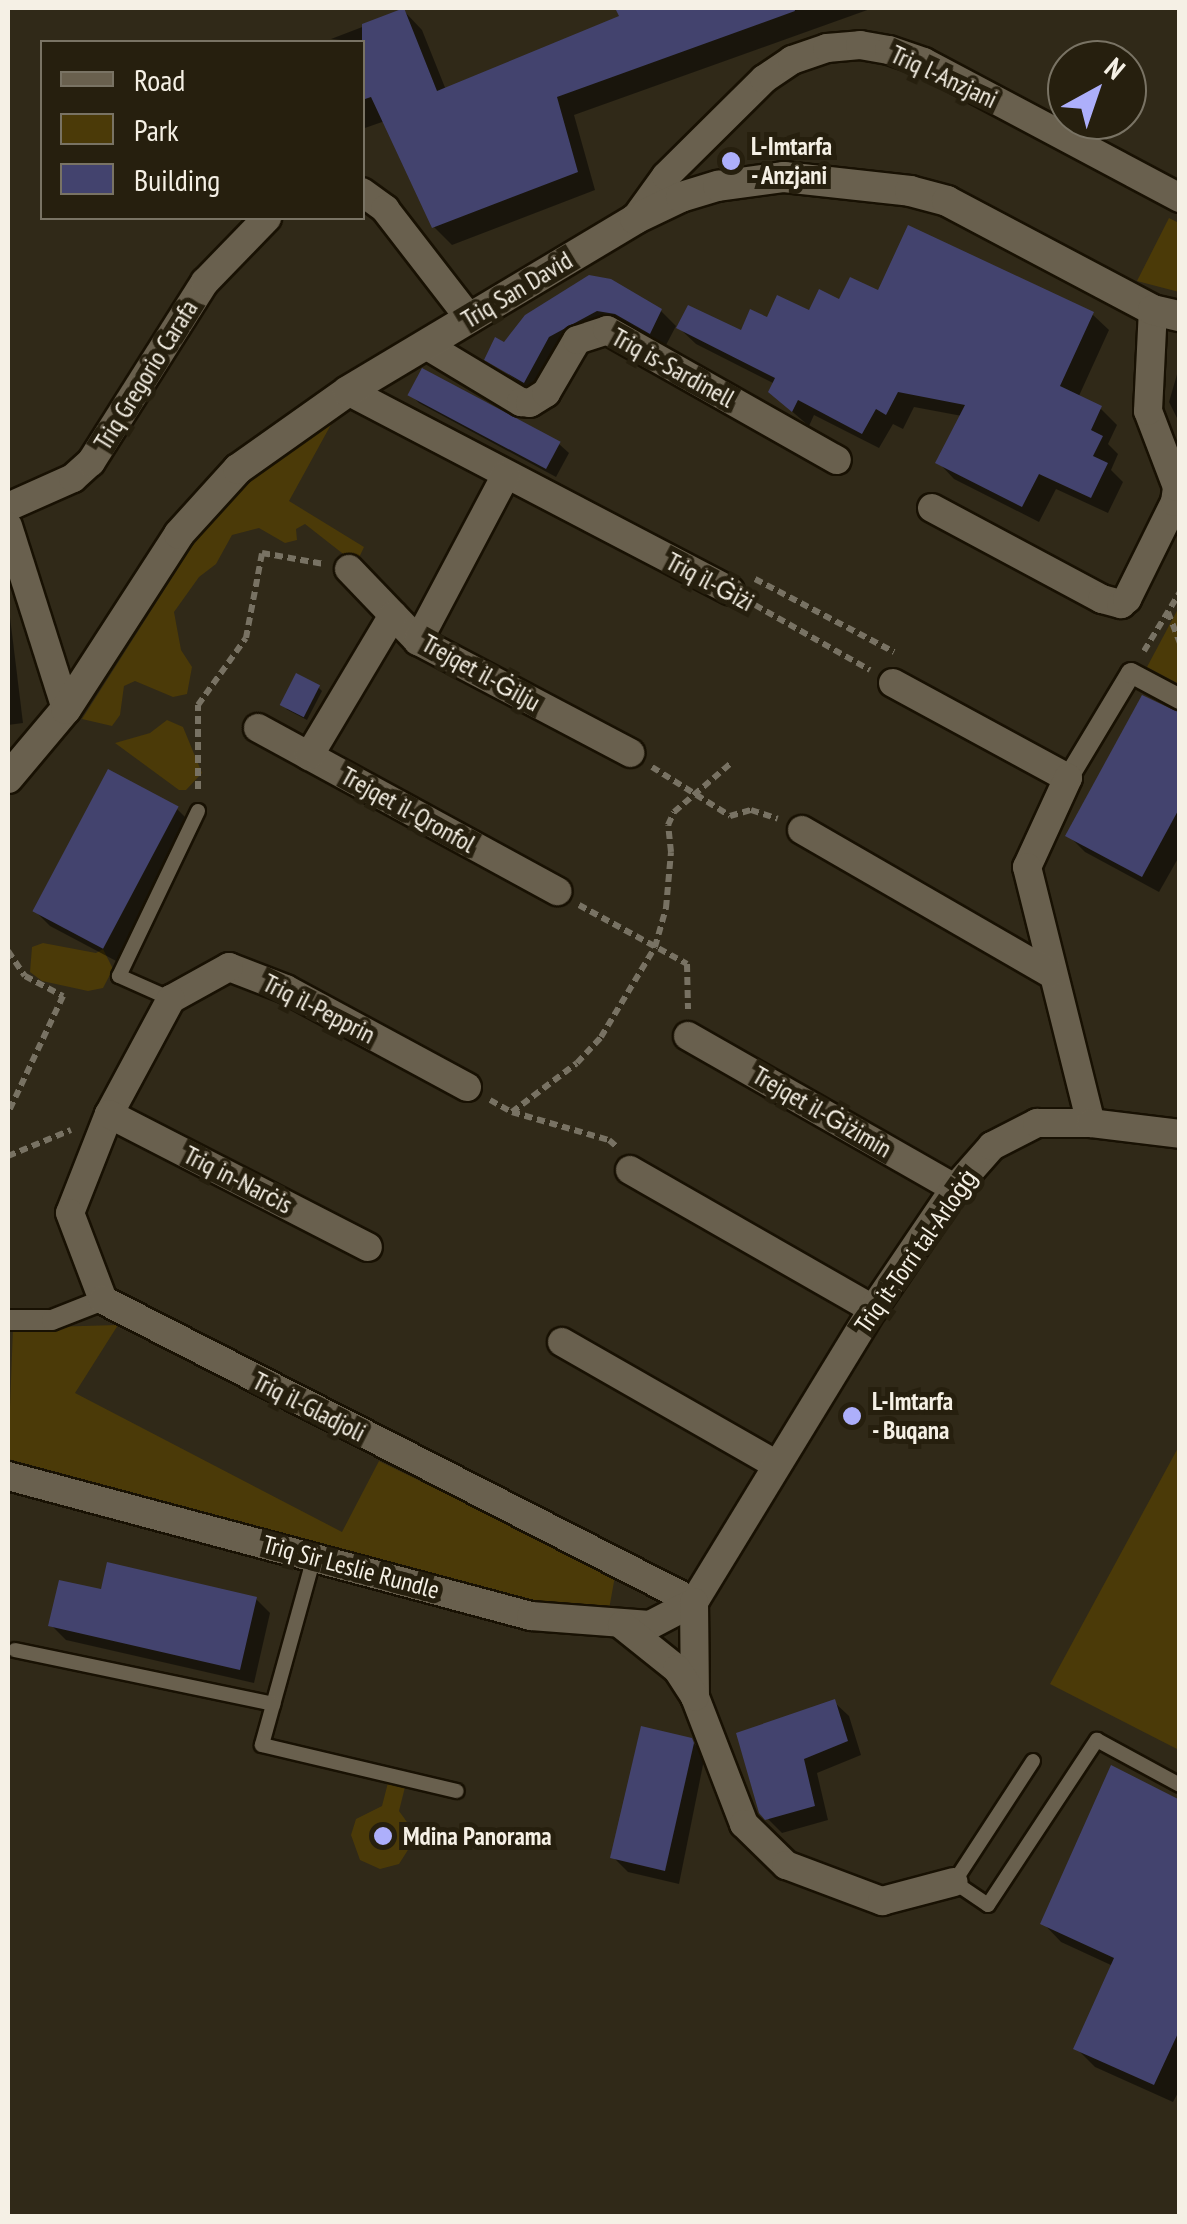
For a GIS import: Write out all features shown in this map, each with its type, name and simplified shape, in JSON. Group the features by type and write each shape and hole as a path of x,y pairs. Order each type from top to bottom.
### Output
{"street":[{"name":"Triq l-Anzjani","path":"635,219 666,176 764,79 792,60 827,48 860,46 889,50 924,62 1180,198"},
{"name":"Triq San David","path":"8,778 66,709 205,500 238,469 348,391 635,219 682,197 748,180 784,177 880,185 947,201 1166,313"},
{"path":"365,194 385,208 470,319"},
{"name":"Triq Gregorio Carafa","path":"8,507 73,478 90,462 206,282 265,220"},
{"path":"932,508 1102,599 1120,604 1131,594 1174,502 1177,487 1148,411 1166,313"},
{"name":"Triq is-Sardinell","path":"426,345 530,403 546,393 577,340 607,330 837,460"},
{"name":"Triq il-Ġiżi","path":"348,391 506,475 741,584"},
{"path":"418,641 506,475"},
{"path":"8,526 66,709"},
{"name":"Trejqet il-Ġilju","path":"349,569 418,641 630,753"},
{"path":"308,756 393,615"},
{"path":"901,672 1068,778"},
{"path":"1091,1123 1050,973 1027,867 1068,778 1130,674 1180,700"},
{"name":"Trejqet il-Qronfol","path":"258,728 557,892"},
{"path":"802,830 1050,973"},
{"name":"Triq il-Pepprin","path":"171,1000 228,966 286,988 467,1087"},
{"path":"8,1320 52,1320 103,1300 70,1212 108,1114 171,1000"},
{"name":"Trejqet il-Ġiżimin","path":"688,1036 955,1188"},
{"name":"Triq in-Narċis","path":"108,1114 368,1247"},
{"name":"Triq it-Torri tal-Arloġġ","path":"694,1602 873,1309 955,1188 992,1146 1037,1122 1091,1123 1180,1134"},
{"path":"630,1170 873,1309"},
{"name":"Triq il-Gladjoli","path":"103,1300 694,1602"},
{"path":"562,1342 775,1464"},
{"name":"Triq Sir Leslie Rundle","path":"8,1476 531,1616 622,1626 650,1625 694,1602"},
{"path":"694,1602 695,1697"},
{"path":"622,1626 677,1669 695,1697 744,1824 786,1865 882,1900 954,1882"}],"lane":[{"path":"171,1000 119,976 198,811"},
{"path":"314,1556 262,1745 457,1791"},
{"path":"15,1650 273,1704"},
{"path":"1033,1761 954,1882 988,1905 1097,1740 1180,1785"}],"path":[{"path":"198,811 198,704 246,638 262,553 349,569"},
{"name":"Triq il-Ġiżi","path":"741,584 901,672"},
{"path":"741,584 901,672"},
{"path":"1130,674 1180,592"},
{"path":"1168,611 1171,630 1180,644"},
{"path":"630,753 730,816 752,810 802,830"},
{"path":"512,1112 577,1063 600,1037 655,947 666,908 671,852 668,825 694,792 730,764"},
{"path":"557,892 687,964 688,1036"},
{"path":"8,952 25,976 63,996 8,1114"},
{"path":"467,1087 512,1112 609,1140 624,1154 630,1170"},
{"path":"8,1156 108,1114"}],"green space":[{"path":"1169,218 1179,223 1179,292 1137,281"},
{"path":"339,410 289,501 364,547 356,564 305,524 296,529 297,540 285,543 259,528 232,535 216,564 199,577 174,612 181,650 192,667 187,694 173,697 135,681 124,686 120,715 112,726 82,719 212,515 247,478"},
{"path":"1179,607 1179,684 1147,667"},
{"path":"167,720 183,727 202,773 186,790 179,790 115,743 150,733"},
{"path":"43,943 96,953 103,949 113,969 103,988 88,991 42,981 30,972 32,947"},
{"path":"118,1325 75,1393 342,1532 379,1461 615,1576 608,1615 509,1595 8,1459 13,1328"},
{"path":"1179,1446 1179,1750 1050,1684"},
{"path":"390,1775 407,1779 399,1811 412,1829 413,1842 399,1864 380,1869 360,1860 351,1835 356,1819 382,1806"}],"building":[{"path":"404,8 437,91 619,16 615,8 795,11 557,97 578,172 432,228 371,97 365,99 362,24"},
{"path":"908,225 1094,312 1060,386 1102,406 1091,430 1103,436 1093,456 1108,463 1091,498 1039,474 1022,507 935,463 965,405 898,392 886,415 876,409 862,434 798,400 792,412 768,392 775,378 676,328 688,305 741,330 750,309 767,317 777,295 809,310 819,289 839,299 850,277 878,290"},
{"path":"589,275 611,279 662,309 650,334 615,314 597,311 549,337 524,383 484,360 495,337 504,342 525,315"},
{"path":"422,368 561,442 546,469 407,395"},
{"path":"296,673 320,685 304,717 280,705"},
{"path":"1142,695 1180,713 1180,807 1142,877 1065,836"},
{"path":"108,769 179,807 103,949 32,911"},
{"path":"107,1562 257,1597 240,1670 48,1626 59,1580 101,1589"},
{"path":"835,1699 848,1741 804,1759 815,1806 765,1820 759,1813 736,1733"},
{"path":"641,1726 692,1738 694,1743 665,1871 610,1858"},
{"path":"1111,1765 1180,1800 1180,2029 1154,2085 1073,2049 1114,1958 1040,1924"}],"place":[{"name":"L-Imtarfa - Anzjani","path":"731,161"},
{"name":"L-Imtarfa - Buqana","path":"852,1416"},
{"name":"Mdina Panorama","path":"383,1836"}]}
